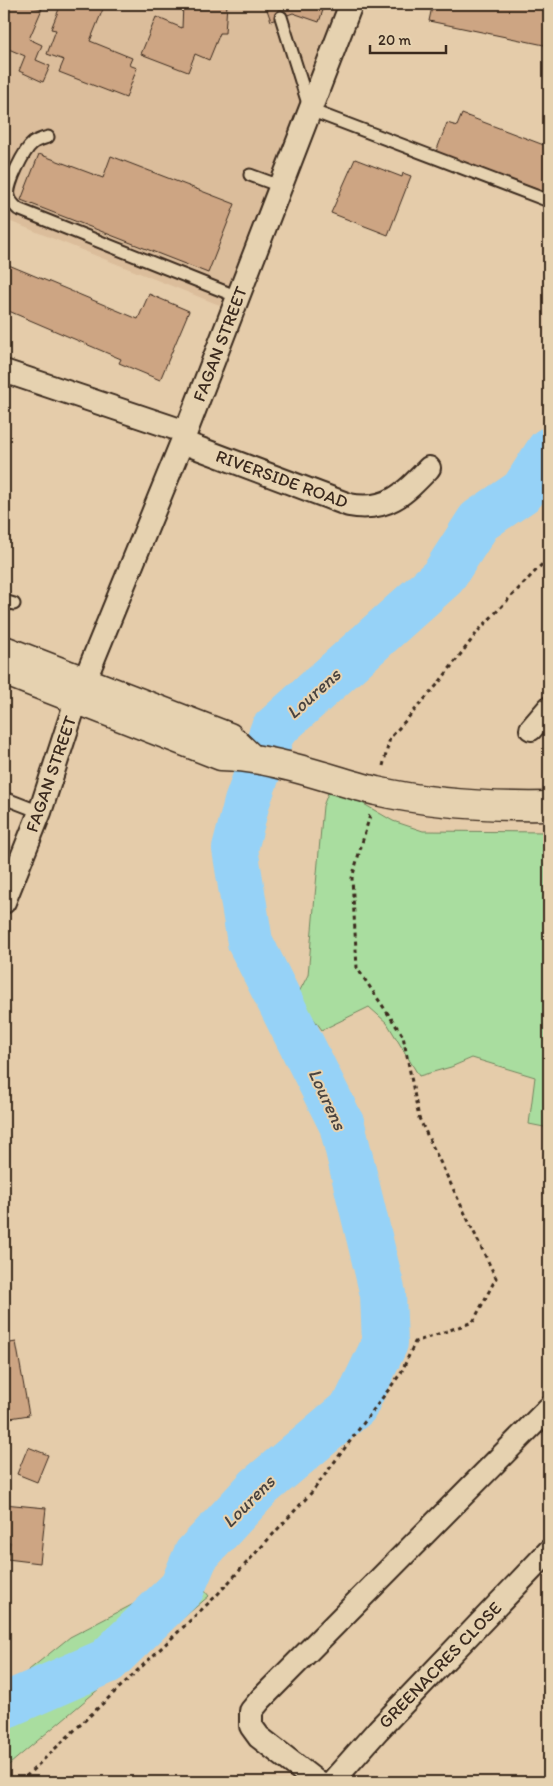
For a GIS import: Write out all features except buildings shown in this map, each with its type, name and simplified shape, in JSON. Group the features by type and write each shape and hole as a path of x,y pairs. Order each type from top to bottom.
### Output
{"street":[{"name":"FAGAN STREET","path":"4,902 40,812 80,691 184,437 351,4"},
{"name":"RIVERSIDE ROAD","path":"4,371 184,437 349,505 366,508 396,499 408,490 429,468"},
{"path":"4,650 80,691"},
{"path":"4,671 80,691 249,756 348,784 425,800 496,807 549,806"},
{"path":"531,729 549,708"},
{"path":"317,1782 259,1738 252,1726 251,1711 549,1408"},
{"name":"GREENACRES CLOSE","path":"332,1782 378,1730 549,1551"}],"lane":[{"path":"281,17 310,110 549,201"},
{"path":"48,137 35,141 25,152 8,188 8,195 18,209 238,298"},
{"path":"250,175 280,186"},
{"path":"4,798 40,812"}],"path":[{"path":"20,1782 216,1596 312,1492 401,1373 415,1342 473,1322 496,1278 419,1118 403,1036 357,968 352,878 390,738 438,684 479,630 549,557"}],"shaded area":[{"path":"4,4 352,4 232,310 4,219"}],"green space":[{"path":"331,785 393,821 423,831 549,832 549,1128 529,1124 535,1077 472,1058 451,1067 419,1076 387,1023 369,1007 322,1030 297,996 308,975 323,806"},
{"path":"180,1560 209,1596 4,1769 4,1690 70,1637 149,1596"}],"waterway":[{"name":"Lourens","path":"4,1706 107,1661 182,1588 196,1555 259,1487 355,1406 385,1343 383,1294 342,1125 250,942 235,849 247,802 273,730 443,577 479,521 523,491 549,450"}]}
